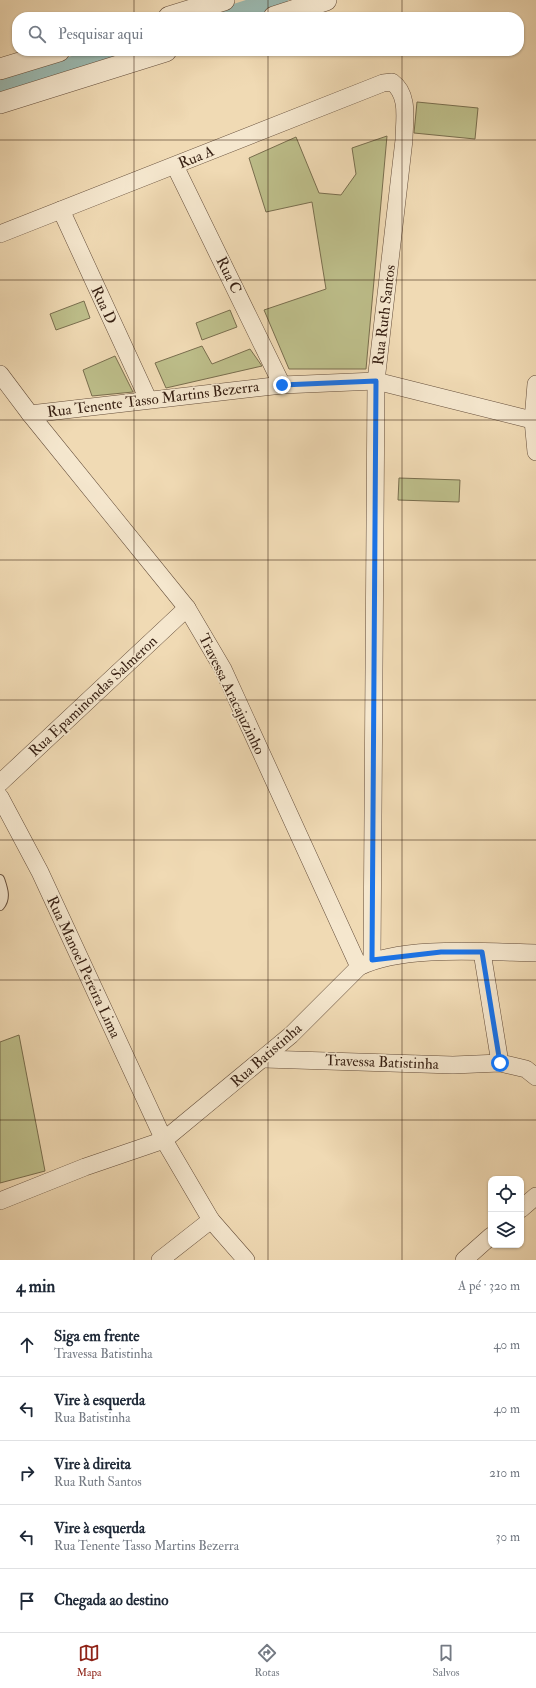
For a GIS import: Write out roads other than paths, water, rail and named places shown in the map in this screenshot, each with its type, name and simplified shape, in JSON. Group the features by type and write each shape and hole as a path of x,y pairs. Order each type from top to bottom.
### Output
{"street":[{"path":"185,12 224,0"},
{"path":"289,12 326,0"},
{"path":"0,69 43,56"},
{"path":"0,103 150,56"},
{"name":"Rua A","path":"0,234 383,83 392,82"},
{"name":"Rua Ruth Santos","path":"365,964 376,381 404,140 403,96 399,88 392,82"},
{"name":"Rua C","path":"175,166 282,385"},
{"name":"Rua D","path":"61,210 148,399"},
{"name":"Travessa Aracajuzinho","path":"0,374 30,414 187,608 223,669 365,964"},
{"name":"Rua Tenente Tasso Martins Bezerra","path":"30,414 148,399 282,385 376,381 534,420"},
{"path":"536,384 534,420 536,452"},
{"name":"Rua Epaminondas Salmeron","path":"0,783 187,608"},
{"name":"Rua Manoel Pereira Lima","path":"0,797 40,872 164,1140 211,1220 246,1260"},
{"path":"365,964 441,952 536,952"},
{"path":"482,952 500,1063"},
{"name":"Rua Batistinha","path":"0,1201 85,1167 164,1140 264,1059 365,964"},
{"name":"Travessa Batistinha","path":"264,1059 453,1064 500,1063 526,1069 536,1078"},
{"path":"524,1206 536,1196"},
{"path":"160,1260 211,1220"},
{"path":"464,1260 488,1239"}],"lane":[{"path":"0,879 4,894 4,899 0,906"}],"waterway":[{"path":"241,12 278,0"},
{"path":"0,89 105,56"}]}
